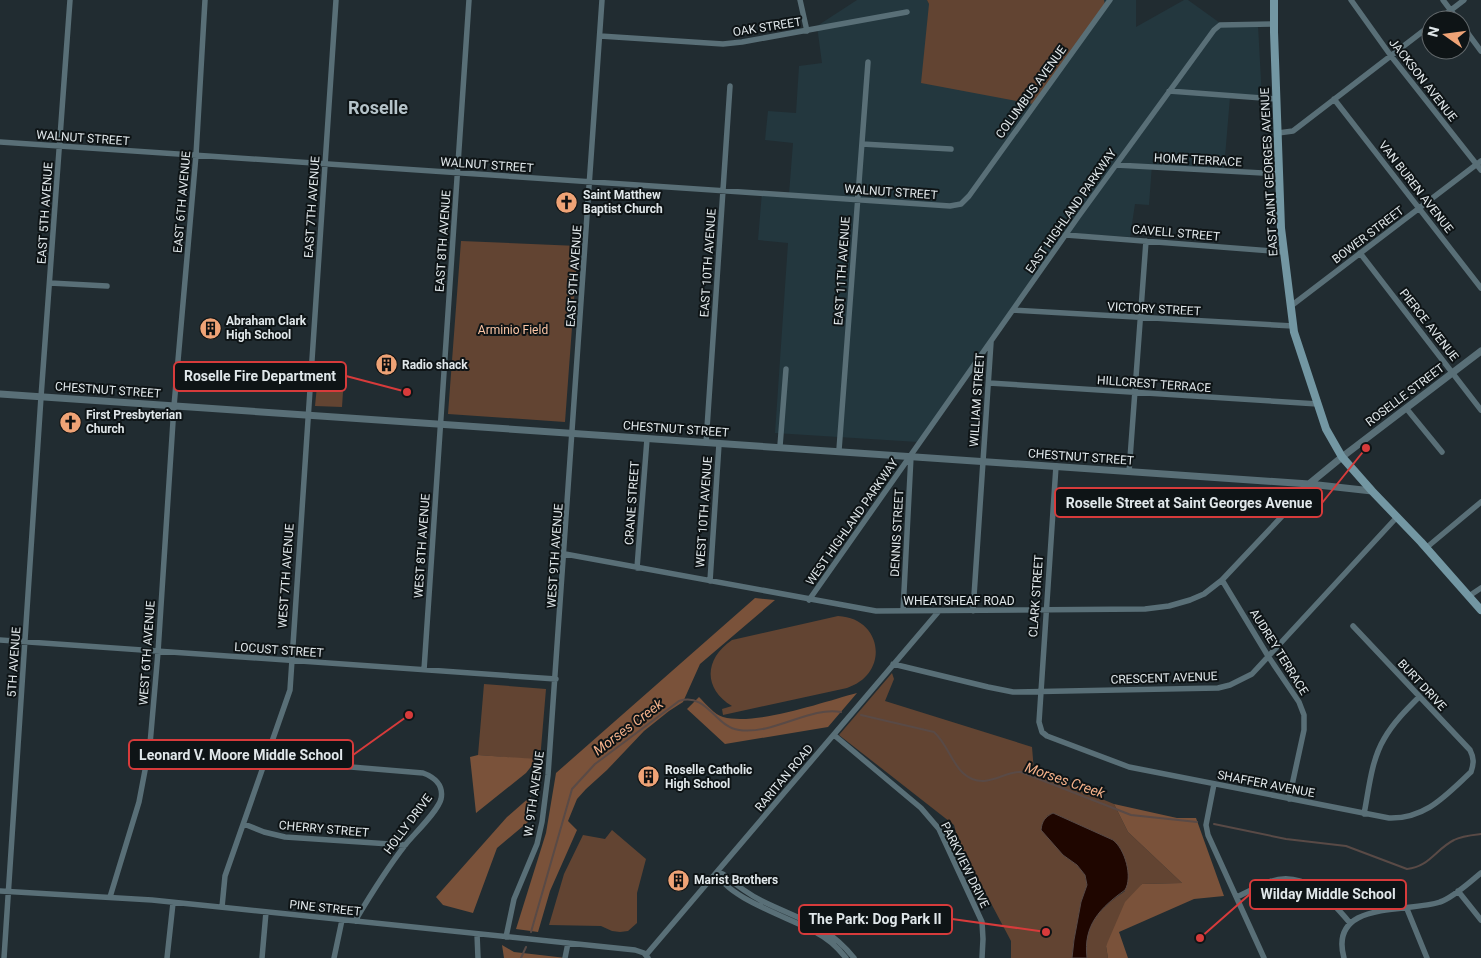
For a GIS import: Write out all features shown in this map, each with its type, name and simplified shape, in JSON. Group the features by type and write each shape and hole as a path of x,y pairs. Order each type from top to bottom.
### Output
{"main road":[{"name":"EAST SAINT GEORGES AVENUE","path":"1274,0 1281,228 1293,326 1326,429 1342,456 1481,610"}],"street":[{"name":"EAST 5TH AVENUE","path":"41,397 70,0"},
{"name":"EAST 6TH AVENUE","path":"174,406 196,155 205,0"},
{"name":"EAST 7TH AVENUE","path":"307,415 336,0"},
{"name":"EAST 8TH AVENUE","path":"440,423 469,0"},
{"name":"EAST 9TH AVENUE","path":"573,434 602,0"},
{"path":"800,0 807,30"},
{"name":"COLUMBUS AVENUE","path":"969,196 1110,0"},
{"name":"JACKSON AVENUE","path":"1351,0 1391,56 1479,163 1481,170"},
{"path":"1442,0 1450,10 1464,0"},
{"name":"OAK STREET","path":"600,36 723,44 907,12"},
{"name":"EAST HIGHLAND PARKWAY","path":"912,456 1066,235 1214,30 1220,25 1274,24"},
{"path":"1278,133 1293,131 1421,33"},
{"path":"1471,38 1481,51"},
{"name":"EAST 11TH AVENUE","path":"839,450 868,62"},
{"name":"EAST 10TH AVENUE","path":"706,443 730,86"},
{"path":"1169,91 1276,99"},
{"name":"VAN BUREN AVENUE","path":"1334,99 1481,288"},
{"name":"WALNUT STREET","path":"0,142 950,206 961,204 969,196"},
{"path":"862,144 951,149"},
{"name":"BOWER STREET","path":"1291,306 1479,163"},
{"name":"HOME TERRACE","path":"1116,165 1279,174"},
{"name":"CAVELL STREET","path":"1066,235 1284,252"},
{"path":"1129,472 1146,241"},
{"name":"PIERCE AVENUE","path":"1360,253 1481,410"},
{"path":"50,283 107,286"},
{"name":"VICTORY STREET","path":"1013,310 1293,326"},
{"name":"WILLIAM STREET","path":"973,611 992,340"},
{"name":"ROSELLE STREET","path":"1342,456 1481,351"},
{"path":"780,446 786,369"},
{"name":"HILLCREST TERRACE","path":"989,383 1318,404"},
{"name":"CHESTNUT STREET","path":"0,394 544,430 573,434 719,444 839,450 1309,484 1372,491"},
{"name":"5TH AVENUE","path":"4,958 41,397"},
{"name":"WEST 6TH AVENUE","path":"110,897 139,802 150,744 174,406"},
{"path":"1406,408 1442,452"},
{"name":"WEST 7TH AVENUE","path":"222,908 225,876 289,694 307,415"},
{"name":"WEST 8TH AVENUE","path":"424,670 440,423"},
{"name":"WEST 9TH AVENUE","path":"556,679 573,434"},
{"name":"CRANE STREET","path":"638,568 647,439"},
{"name":"WEST 10TH AVENUE","path":"710,581 719,444"},
{"name":"WEST HIGHLAND PARKWAY","path":"809,600 912,456"},
{"name":"DENNIS STREET","path":"903,611 912,456"},
{"path":"1309,484 1342,456"},
{"name":"CLARK STREET","path":"1040,727 1040,691 1056,466"},
{"name":"WHEATSHEAF ROAD","path":"565,554 876,611 1145,609 1169,606 1204,594 1222,580 1303,494 1309,484"},
{"path":"1426,548 1481,502"},
{"name":"CRESCENT AVENUE","path":"894,664 988,688 1013,692 1218,688 1252,674 1397,517"},
{"name":"AUDREY TERRACE","path":"1222,580 1268,656 1299,702 1304,715 1304,730 1289,798"},
{"path":"1469,596 1481,588"},
{"name":"RARITAN ROAD","path":"647,957 938,611"},
{"name":"BURT DRIVE","path":"1353,626 1470,750 1473,760"},
{"name":"LOCUST STREET","path":"0,640 556,679"},
{"name":"W. 9TH AVENUE","path":"506,937 514,899 537,844 542,822 556,679"},
{"path":"1364,814 1375,759 1384,739 1397,720 1419,697"},
{"name":"SHAFFER AVENUE","path":"1040,727 1042,732 1048,736 1129,767 1389,818 1404,818 1420,813 1435,804 1471,772 1473,760"},
{"name":"PARKVIEW DRIVE","path":"834,735 921,808 939,829 982,922 982,958"},
{"name":"HOLLY DRIVE","path":"272,743 333,764 418,772 436,780 441,790 439,804 405,845 376,886 355,921"},
{"path":"1214,784 1206,825 1208,836 1264,958"},
{"name":"CHERRY STREET","path":"244,824 264,832 285,837 405,845"},
{"path":"717,872 719,878 744,897 756,905 816,932 828,940 846,958"},
{"path":"717,872 723,874 760,900 818,926 842,944 854,958"},
{"path":"1344,958 1342,944 1345,930 1350,923 1369,913 1441,902 1481,873"},
{"path":"1237,897 1270,881 1296,881 1309,885 1326,896 1350,923"},
{"name":"PINE STREET","path":"0,891 172,902 635,950 647,957"},
{"path":"1458,891 1481,920"},
{"path":"168,958 172,902"},
{"path":"1407,908 1427,958"},
{"path":"262,958 266,912"},
{"path":"334,958 342,920"},
{"path":"477,934 478,958"},
{"path":"565,958 568,943"}],"shaded area":[{"path":"857,0 927,0 929,4 1104,6 1104,0 1136,0 1136,27 1184,0 1188,0 1220,23 1258,25 1262,99 1230,97 1224,169 1152,165 1149,205 1135,204 1130,237 1068,233 918,442 775,433 788,243 758,240 762,192 789,194 793,143 765,140 768,111 796,113 799,66 822,63 817,26"},
{"path":"755,598 775,600 700,664 683,702 644,731 577,799 568,821 577,830 550,891 538,932 516,929 546,833 556,773"},
{"path":"857,693 828,727 725,744 687,709 699,697 720,716 737,719 753,718 790,712"},
{"path":"478,755 537,759 526,773 476,813 470,757"},
{"path":"531,796 528,822 497,848 473,913 443,905 436,897 507,817"},
{"path":"1114,804 1177,818 1196,818 1224,896 1194,899 1119,932 1128,958 1108,958 1106,946 1125,902 1142,884 1182,883 1128,832"},
{"path":"1053,813 1113,840 1124,856 1128,871 1125,890 1095,918 1086,946 1087,958 1072,958 1081,902 1087,885 1085,875 1077,865 1063,855 1041,830 1044,820"},
{"path":"502,945 514,952 566,958 504,958"}],"green space":[{"path":"927,0 1104,0 1105,5 1033,104 921,83 929,4"},
{"name":"Arminio Field","path":"461,241 578,246 565,422 448,414"},
{"path":"318,376 344,377 342,407 315,406"},
{"path":"838,616 853,619 864,626 872,636 876,648 875,660 870,671 861,681 847,688 723,715 722,709 732,706 716,691 712,683 712,665 716,656 732,640"},
{"path":"892,673 894,679 885,701 1032,747 1034,771 1114,804 1128,832 1182,883 1142,884 1106,946 1108,958 1087,958 1086,946 1088,936 1095,919 1108,904 1125,891 1113,840 1053,813 1047,816 1063,855 1077,865 1085,875 1087,885 1081,902 1072,958 1011,958 1011,941 958,841 954,825 839,735"},
{"path":"484,684 546,689 540,760 478,755"},
{"path":"612,830 646,859 637,893 637,923 628,931 620,932 601,926 549,925 564,874 583,835 605,839"}],"waterway":[{"name":"Morses Creek","path":"531,932 572,789 595,764 679,701 697,701 723,723 739,730 765,728 817,713 841,712"},
{"name":"Morses Creek","path":"861,715 934,732 960,770 974,780 984,781 1021,772 1131,815 1197,822"},
{"name":"Morses Creek","path":"1214,824 1286,839 1346,846 1407,869 1421,865 1457,839 1481,834"},
{"name":"Morses Creek","path":"521,958 526,947"}],"place":[{"name":"Saint Matthew Baptist Church","path":"567,202"},
{"name":"Abraham Clark High School","path":"210,328"},
{"name":"Radio shack","path":"386,365"},
{"name":"Roselle Fire Department","path":"407,392"},
{"name":"First Presbyterian Church","path":"70,422"},
{"name":"Roselle Street at Saint Georges Avenue","path":"1366,448"},
{"name":"Leonard V. Moore Middle School","path":"409,715"},
{"name":"Roselle Catholic High School","path":"649,777"},
{"name":"Marist Brothers","path":"678,880"},
{"name":"The Park: Dog Park II","path":"1046,932"},
{"name":"Wilday Middle School","path":"1200,938"}],"district":[{"name":"Roselle","path":"378,108"}]}
